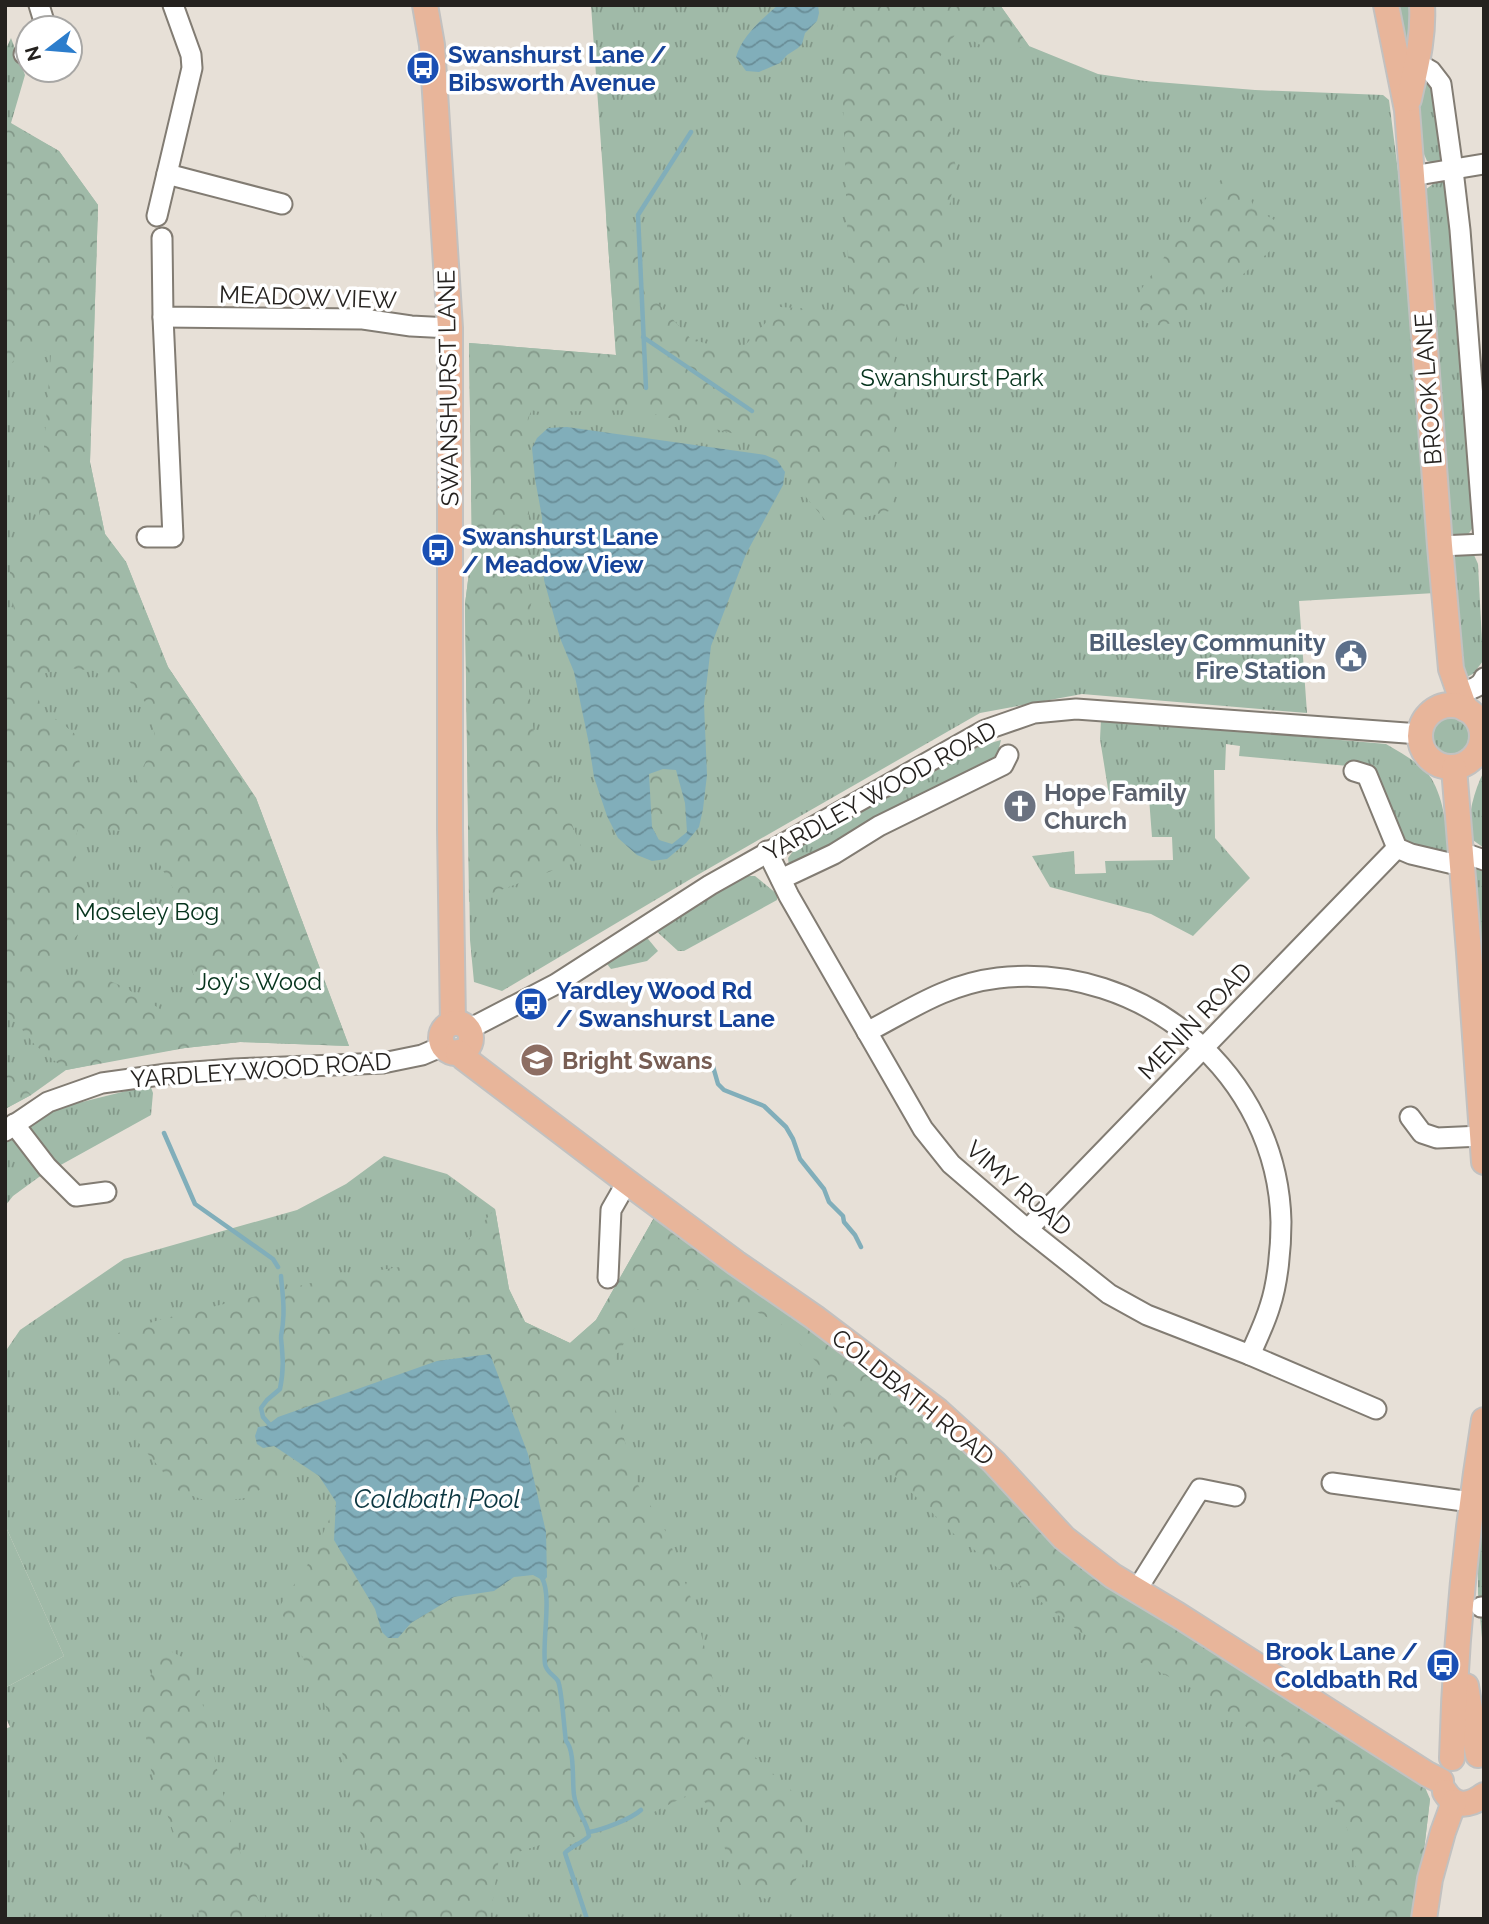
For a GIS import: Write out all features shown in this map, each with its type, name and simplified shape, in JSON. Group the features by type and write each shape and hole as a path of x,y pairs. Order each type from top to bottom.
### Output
{"main road":[{"name":"SWANSHURST LANE","path":"425,5 432,45 450,328 450,843 456,1037"},
{"name":"BROOK LANE","path":"1386,5 1407,110 1451,669 1462,701"},
{"name":"BROOK LANE","path":"1407,110 1423,26 1422,5"},
{"name":"BROOK LANE","path":"1436,709 1445,694 1451,669"},
{"path":"1462,701 1478,721 1483,738 1478,752 1468,763 1454,768 1440,766 1429,759 1422,748 1420,734 1424,719 1436,709 1462,701"},
{"path":"1454,768 1469,859 1484,1162"},
{"name":"COLDBATH ROAD","path":"456,1037 464,1058 937,1411 994,1462 1064,1538 1113,1576 1441,1781"},
{"path":"1452,1758 1458,1628 1471,1502 1484,1420"},
{"path":"1458,1628 1469,1713 1481,1758 1459,1753 1443,1771 1441,1781 1448,1798 1474,1802"},
{"path":"1424,1919 1430,1879 1443,1832 1474,1802"}],"street":[{"path":"158,216 191,68 191,55 173,5"},
{"name":"BROOK LANE","path":"1417,62 1431,71 1441,84 1461,230 1484,542"},
{"path":"1412,176 1484,164"},
{"path":"167,174 282,204"},
{"path":"147,537 173,537 162,238"},
{"name":"MEADOW VIEW","path":"163,317 363,319 450,328"},
{"path":"1440,547 1484,542"},
{"path":"1462,701 1484,678"},
{"name":"YARDLEY WOOD ROAD","path":"10,1127 48,1102 102,1083 234,1069 383,1063 422,1055 556,984 768,851 985,730 1034,713 1076,709 1420,734"},
{"name":"YARDLEY WOOD ROAD","path":"781,879 1003,765 1008,755"},
{"path":"1354,771 1367,775 1397,848 1410,854 1469,859"},
{"name":"MENIN ROAD","path":"1028,1229 1397,848"},
{"name":"VIMY ROAD","path":"768,851 781,879 923,1129 951,1164 1109,1294 1147,1315 1250,1355 1376,1409"},
{"path":"867,1032 946,990 970,983 999,978 1060,978 1091,984 1125,996 1161,1014 1204,1047 1253,1113 1268,1149 1276,1182 1281,1222 1278,1263 1270,1305 1250,1355"},
{"path":"1410,1116 1422,1133 1437,1138 1482,1136"},
{"path":"10,1127 76,1196 106,1192"},
{"path":"608,1278 611,1210 627,1182"},
{"path":"1332,1483 1471,1502"},
{"path":"1136,1591 1200,1489 1236,1496"}],"green space":[{"name":"Swanshurst Park","path":"591,5 1000,5 1029,46 1098,74 1145,81 1255,90 1383,95 1389,100 1405,227 1435,593 1299,601 1307,713 1082,694 980,713 502,991 474,982 470,940 465,604 472,549 469,343 616,355"},
{"path":"836,5 1000,5 1029,46 993,52 957,32 939,58 956,169 939,264 900,311 893,373 893,510 858,519 826,521 785,472 764,441 637,410 531,410 525,432 529,514 524,566 532,599 524,646 534,734 586,858 469,902 465,604 472,549 469,343 616,355 606,216 629,216 654,299 691,339 738,353 780,307 850,311 843,103"},
{"path":"1396,5 1411,5 1409,47 1402,46"},
{"name":"Moseley Bog","path":"11,38 14,46 14,84 22,84 11,123 59,151 98,205 90,462 105,534 126,562 168,667 256,798 349,1046 240,1042 146,1054 66,1070 31,1095 5,1109 5,51"},
{"path":"1419,77 1428,80 1432,89 1442,160 1439,164 1427,161 1419,143 1415,84"},
{"name":"Joy's Wood","path":"5,121 59,151 98,205 90,462 105,534 126,562 168,667 256,798 349,1046 240,1042 185,1048 66,1070 35,1045 5,1009 5,619 14,610 10,562 38,528 51,353 37,347 21,353 5,370","holes":["69,668 95,671 113,687 127,678 148,706 156,741 133,787 70,792 80,765 76,735 58,720 44,714 37,695 42,674","78,828 122,831 137,829 190,919 191,966 198,991 178,996 167,1013 129,990 99,977 78,975 49,979 51,968 78,934 87,904 83,873 73,850"]},
{"path":"1242,176 1254,208 1274,220 1284,239 1234,282 1174,323 1153,326 1134,316 1140,291 1201,205 1223,177"},
{"path":"1437,181 1443,181 1446,186 1463,361 1474,526 1467,536 1454,538 1446,532 1425,190"},
{"path":"1469,552 1474,555 1478,564 1483,661 1473,674 1460,680 1450,558 1458,553"},
{"path":"1451,713 1467,720 1474,736 1467,752 1451,759 1435,752 1428,736 1435,720"},
{"path":"1101,719 1386,744 1416,763 1431,778 1442,806 1449,854 1401,842 1370,768 1239,756 1240,746 1226,744 1225,770 1214,770 1215,838 1250,878 1193,936 1151,914 1050,887 1032,856 1074,851 1075,874 1106,873 1105,861 1173,860 1172,837 1152,837 1149,798 1109,795 1100,739"},
{"path":"1001,740 997,756 985,771 789,866 788,858 797,846 935,768 980,746"},
{"path":"663,769 676,770 685,803 687,832 672,844 659,840 652,827 649,774"},
{"path":"1484,771 1484,848 1470,838 1469,830 1472,804"},
{"path":"1477,868 1484,868 1484,1048 1471,877"},
{"path":"742,876 755,876 777,894 777,900 684,951 678,951 653,928"},
{"path":"644,934 658,951 647,961 611,969 603,959"},
{"path":"5,1068 31,1095 5,1109"},
{"path":"150,1085 153,1093 151,1115 39,1177 13,1196 5,1206 5,1142 54,1109"},
{"path":"384,1156 447,1174 495,1209 509,1289 525,1322 570,1343 596,1320 655,1216 1050,1535 1430,1799 1416,1919 5,1919 5,1729 10,1727 5,1716 5,1688 64,1656 5,1525 5,1352 20,1330 124,1259 297,1210 346,1184"},
{"path":"495,1209 509,1289 525,1322 570,1343 596,1320 655,1216 815,1328 966,1446 1050,1535 1424,1785 1430,1799 1416,1919 1368,1919 1342,1807 1213,1699 1080,1632 954,1534 836,1419 826,1373 784,1326 720,1293 675,1286 643,1316 616,1355 611,1394 637,1483 666,1532 694,1606 714,1684 753,1755 794,1793 810,1848 794,1884 766,1899 744,1890 728,1860 716,1816 696,1791 630,1824 540,1845 499,1858 490,1919 382,1919 373,1859 355,1821 339,1735 279,1607 312,1558 337,1502 334,1540 375,1609 382,1632 398,1638 411,1623 454,1597 494,1591 514,1577 533,1575 544,1581 547,1577 546,1532 528,1454 490,1354 437,1361 278,1417 266,1426 263,1448 274,1446 295,1460 272,1483 245,1498 212,1503 179,1491 133,1436 109,1363 115,1334 162,1319 336,1277 451,1259"},
{"path":"1484,1497 1484,1661 1478,1593 1478,1544"},
{"path":"5,1525 64,1656 5,1688"},
{"path":"164,1648 194,1663 232,1826 267,1919 201,1919 151,1770 140,1697"}],"water":[{"path":"778,5 818,5 817,21 805,33 802,44 780,63 759,72 746,71 736,57 739,49 753,28"},
{"path":"567,427 765,455 777,460 785,472 783,485 746,554 711,646 704,704 707,775 699,827 686,843 667,859 652,861 637,855 618,838 607,816 594,777 574,672 560,638 544,580 542,517 532,448 537,438 548,428","holes":["663,769 676,770 685,803 687,832 672,844 659,840 652,827 649,774"]},
{"name":"Coldbath Pool","path":"490,1354 528,1454 546,1532 547,1577 544,1581 533,1575 514,1577 494,1591 454,1597 411,1623 398,1638 388,1638 382,1632 375,1609 334,1540 336,1502 319,1476 274,1446 263,1448 257,1444 255,1436 258,1427 266,1426 278,1417 437,1361"}],"waterway":[{"path":"646,388 638,215 691,132"},
{"path":"643,337 752,411"},
{"path":"710,1056 718,1084 724,1090 764,1106 786,1127 800,1159 824,1189 829,1202 843,1216 844,1222 861,1247"},
{"path":"164,1133 195,1204 273,1259 278,1267"},
{"path":"271,1426 263,1417 261,1408 280,1389 284,1310 281,1276"},
{"path":"542,1578 547,1607 545,1664 558,1681 566,1741 572,1758 575,1801 589,1836 565,1853 587,1919"},
{"path":"589,1832 616,1824 641,1810"}],"place":[{"name":"Swanshurst Lane / Bibsworth Avenue","path":"423,68"},
{"name":"Swanshurst Lane / Meadow View","path":"438,550"},
{"name":"Billesley Community Fire Station","path":"1351,656"},
{"name":"Hope Family Church","path":"1020,806"},
{"name":"Yardley Wood Rd / Swanshurst Lane","path":"531,1004"},
{"name":"Bright Swans","path":"537,1060"},
{"name":"Brook Lane / Coldbath Rd","path":"1443,1665"}]}
